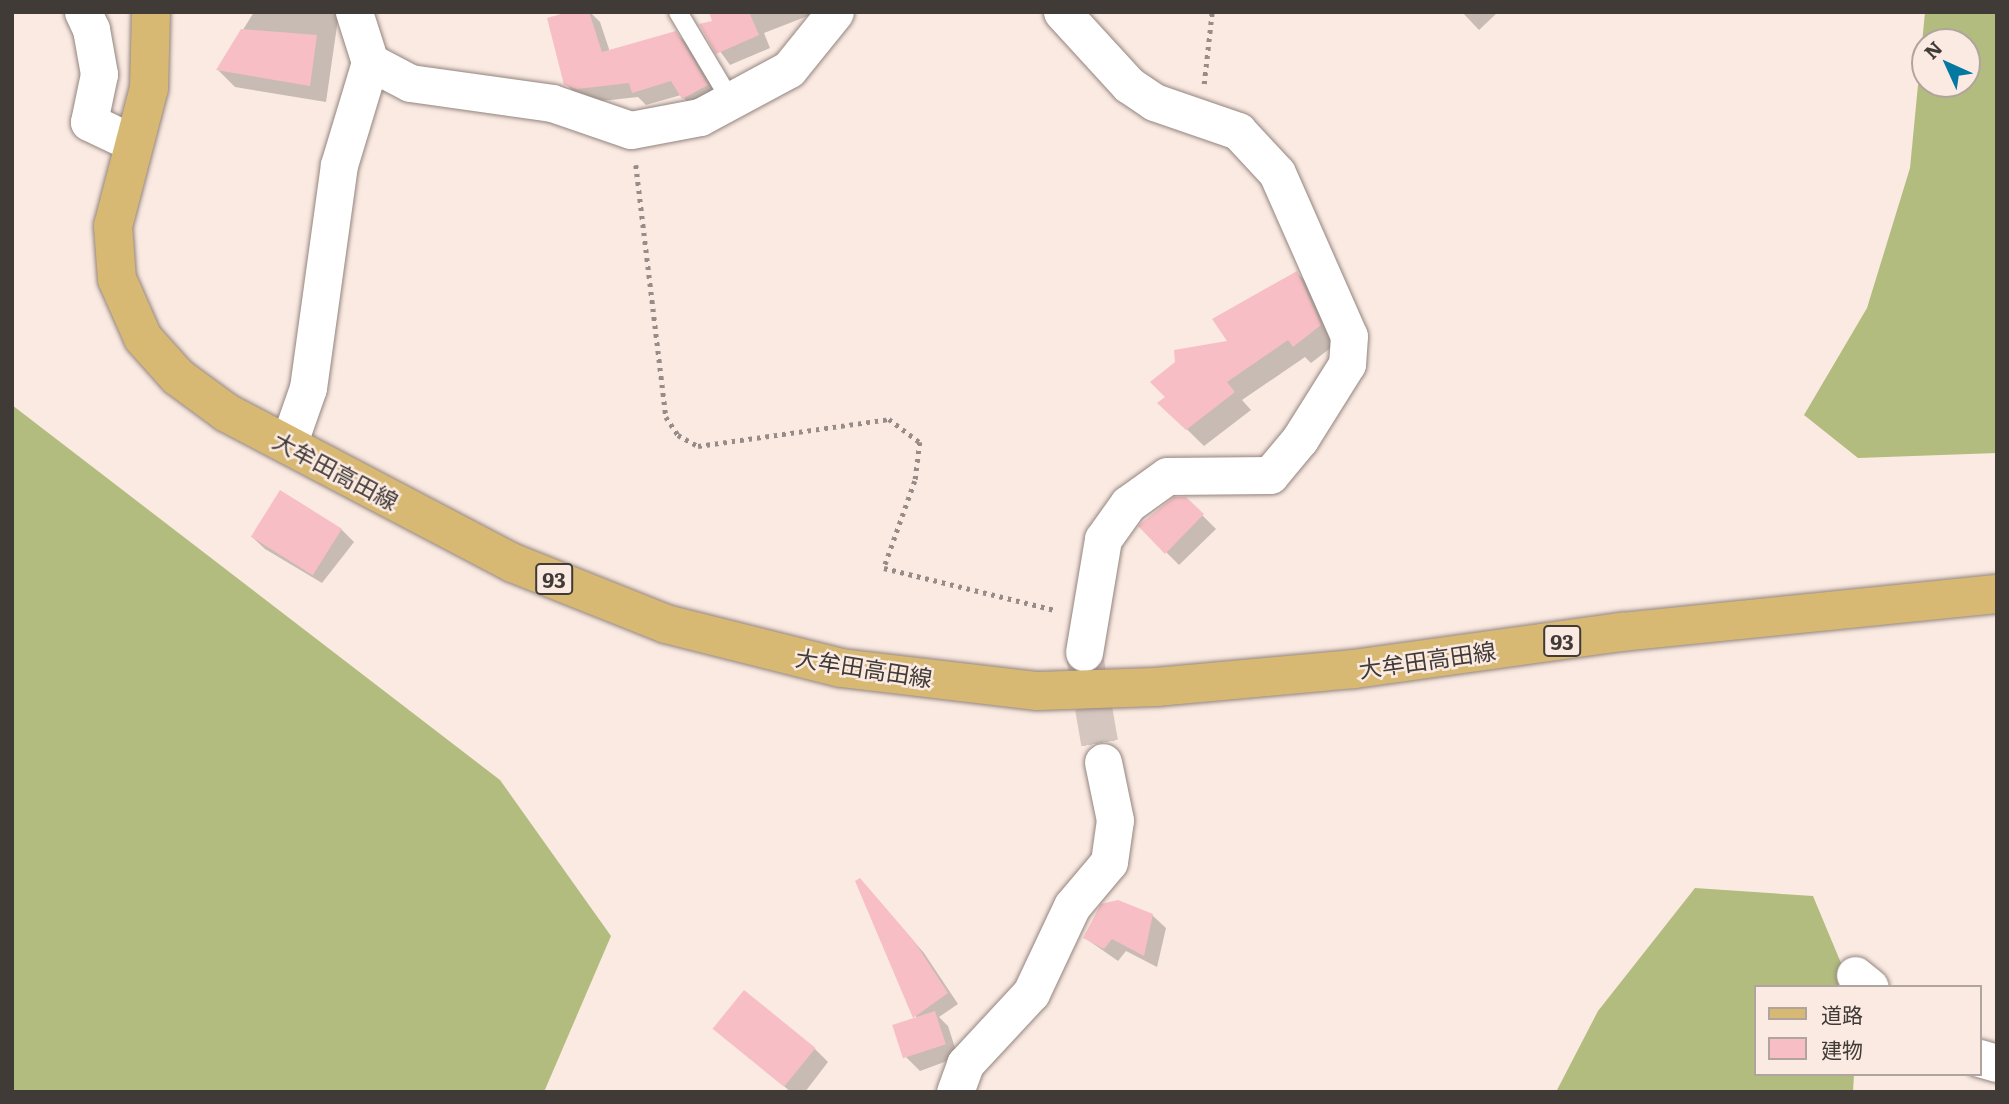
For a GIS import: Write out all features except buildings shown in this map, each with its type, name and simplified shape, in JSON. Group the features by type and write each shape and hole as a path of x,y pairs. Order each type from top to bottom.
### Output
{"main road":[{"name":"大牟田高田線","path":"151,12 149,88 113,226 117,279 143,338 178,377 228,413 513,563 666,624 842,668 1038,691 1156,687 1354,669 1770,617 1997,594"}],"street":[{"path":"83,12 91,29 99,74 89,122 134,143"},
{"path":"288,444 308,388 339,164 370,61 354,12"},
{"path":"370,61 410,83 552,103 631,130 700,117 789,69 835,12"},
{"path":"1062,12 1129,86 1154,102 1201,116 1238,131 1277,173 1349,335 1347,364 1300,439 1270,475 1167,476 1128,504 1103,539 1086,635"},
{"path":"955,1092 965,1064 1031,993 1072,906 1110,862 1115,820 1103,762"}],"lane":[{"path":"678,12 731,101"}],"path":[{"path":"1201,116 1212,12"},
{"path":"631,130 666,416 678,435 698,446 889,419 920,442 915,481 884,568 1086,635"}],"green space":[{"path":"1925,12 1997,12 1997,453 1858,458 1804,415 1867,308 1910,168 1917,98 1981,98 1981,28 1923,28"},
{"path":"12,405 500,780 611,936 544,1092 12,1092"},
{"path":"1695,888 1813,896 1850,985 1754,985 1754,1076 1854,1076 1853,1092 1556,1092 1598,1011"}],"tunnel":[{"path":"1084,652 1103,762"}]}
